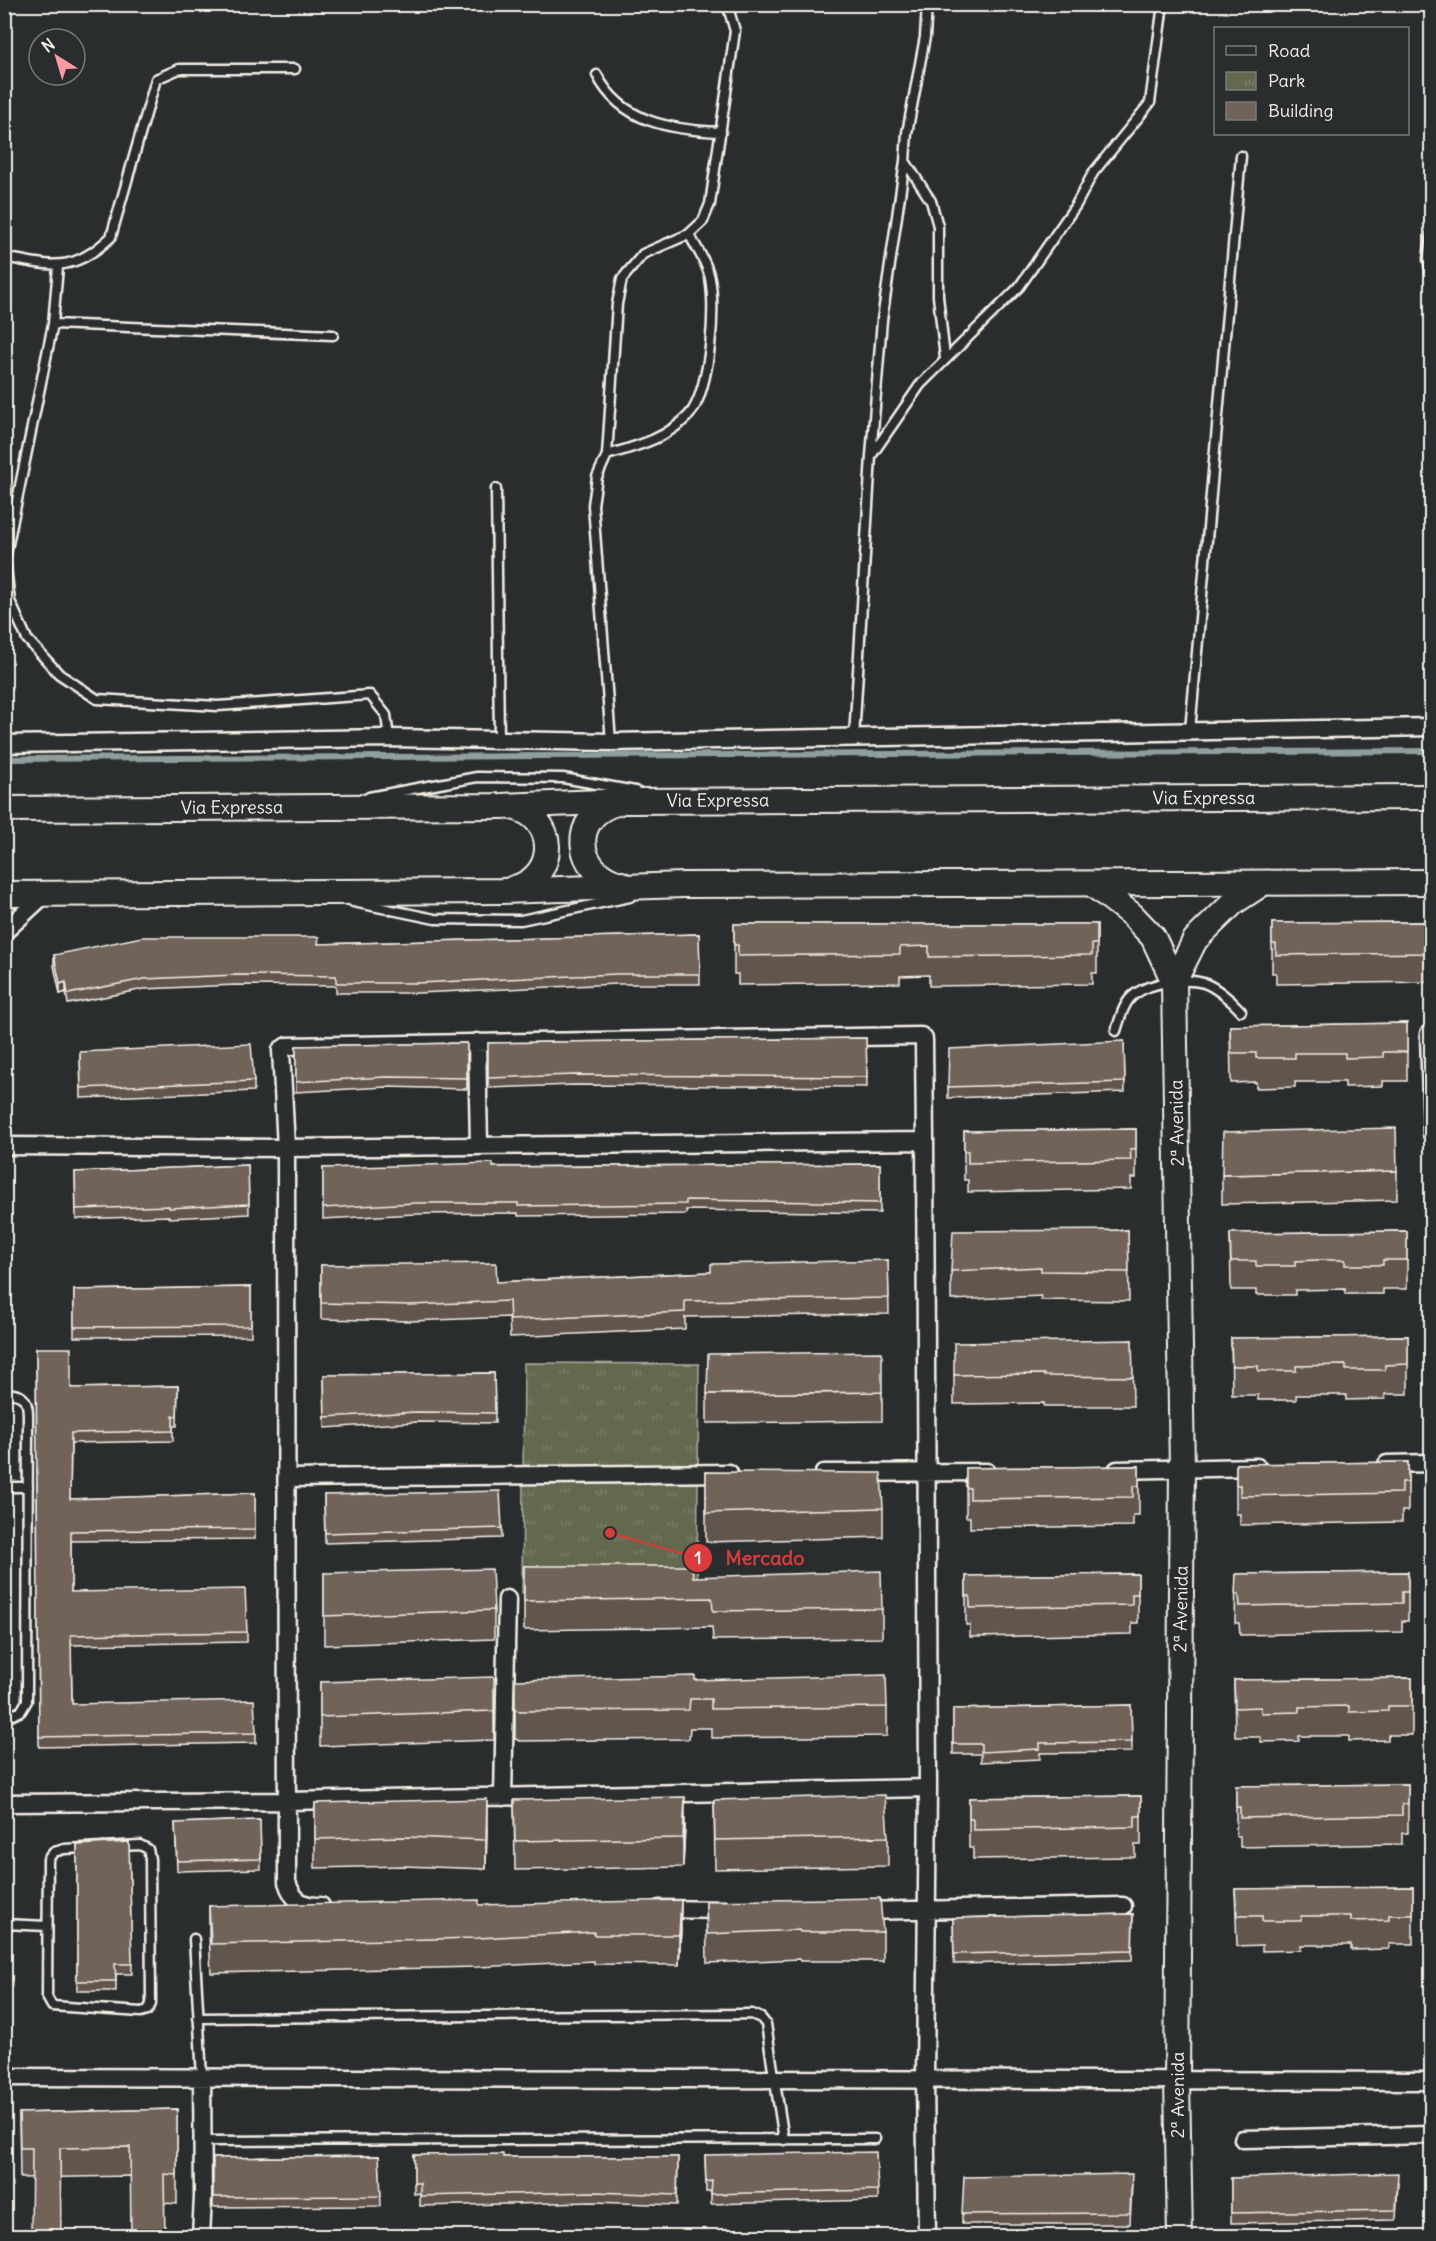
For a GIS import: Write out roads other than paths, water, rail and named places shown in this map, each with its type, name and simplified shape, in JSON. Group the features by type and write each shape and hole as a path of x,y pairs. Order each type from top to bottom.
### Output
{"main road":[{"name":"Via Expressa","path":"4,809 501,806 686,800 1431,796"},
{"path":"626,801 605,807 594,815 587,827 584,848 587,861 595,872 607,880 628,886"},
{"path":"501,806 521,809 532,816 541,825 548,844 545,863 534,879 522,886 502,891"},
{"path":"4,894 502,891 684,885 1431,882"},
{"path":"1174,982 1194,940 1234,902 1263,883"},
{"path":"1092,884 1131,914 1153,937 1174,982"},
{"name":"2ª Avenida","path":"1174,982 1182,1469 1177,2081 1180,2236"}],"street":[{"path":"4,744 389,738 611,742 1431,727"},
{"path":"4,932 46,894"},
{"path":"1431,1032 1429,1034 1431,1134"},
{"path":"341,1906 303,1905 291,1896 287,1882 285,1148 281,1050 286,1046 918,1034 924,1039 925,1142 928,1788 925,1911 927,2236"},
{"path":"477,1042 479,1146"},
{"path":"4,1146 285,1148 925,1142"},
{"path":"1372,1464 1431,1463"},
{"path":"1101,1470 1277,1467"},
{"path":"812,1473 1008,1472"},
{"path":"287,1478 743,1473"},
{"path":"503,1797 507,1599"},
{"path":"4,1803 287,1801 928,1788"},
{"path":"842,1910 925,1911 1123,1906"},
{"path":"639,1909 746,1910"},
{"path":"4,2077 1431,2081"},
{"path":"201,2236 202,2077"},
{"path":"1243,2139 1431,2135"}],"lane":[{"path":"611,742 593,505 597,477 607,455 617,304 622,279 643,254 689,234 703,221 711,204 735,31 727,4"},
{"path":"854,738 871,456 882,320 907,133 925,37 927,4"},
{"path":"871,456 920,385 1019,287 1076,205 1093,173 1150,103 1163,4"},
{"path":"4,257 58,267 91,256 111,237 156,79 179,69 296,69"},
{"path":"597,75 605,90 633,114 656,124 685,131 721,132"},
{"path":"1190,731 1241,156"},
{"path":"905,161 931,201 938,226 938,297 945,358"},
{"path":"1431,232 1428,259 1431,277"},
{"path":"607,455 661,438 690,414 704,383 712,307 708,272 689,234"},
{"path":"58,267 53,324 5,559 10,600 27,639 59,674 97,699 218,706 370,695 386,715 389,738"},
{"path":"53,324 333,335"},
{"path":"496,489 499,740"},
{"path":"312,807 477,777 563,778 686,800"},
{"path":"305,892 435,919 521,920 684,885"},
{"path":"1116,1031 1123,1011 1134,994 1150,987 1174,982 1203,983 1241,1011"},
{"path":"4,1394 15,1393 28,1405 27,1701 21,1711 4,1719"},
{"path":"4,1487 28,1487"},
{"path":"140,1845 148,1849 152,2004 147,2010 129,2012 52,2006 47,1997 47,1926 48,1859 54,1852 140,1845"},
{"path":"4,1924 47,1926"},
{"path":"194,1939 202,2077"},
{"path":"198,2018 439,2014 752,2014 761,2018 766,2024 784,2140"},
{"path":"203,2141 875,2139"}],"waterway":[{"path":"4,759 1432,751"}],"place":[{"name":"Mercado","path":"610,1533"}]}
